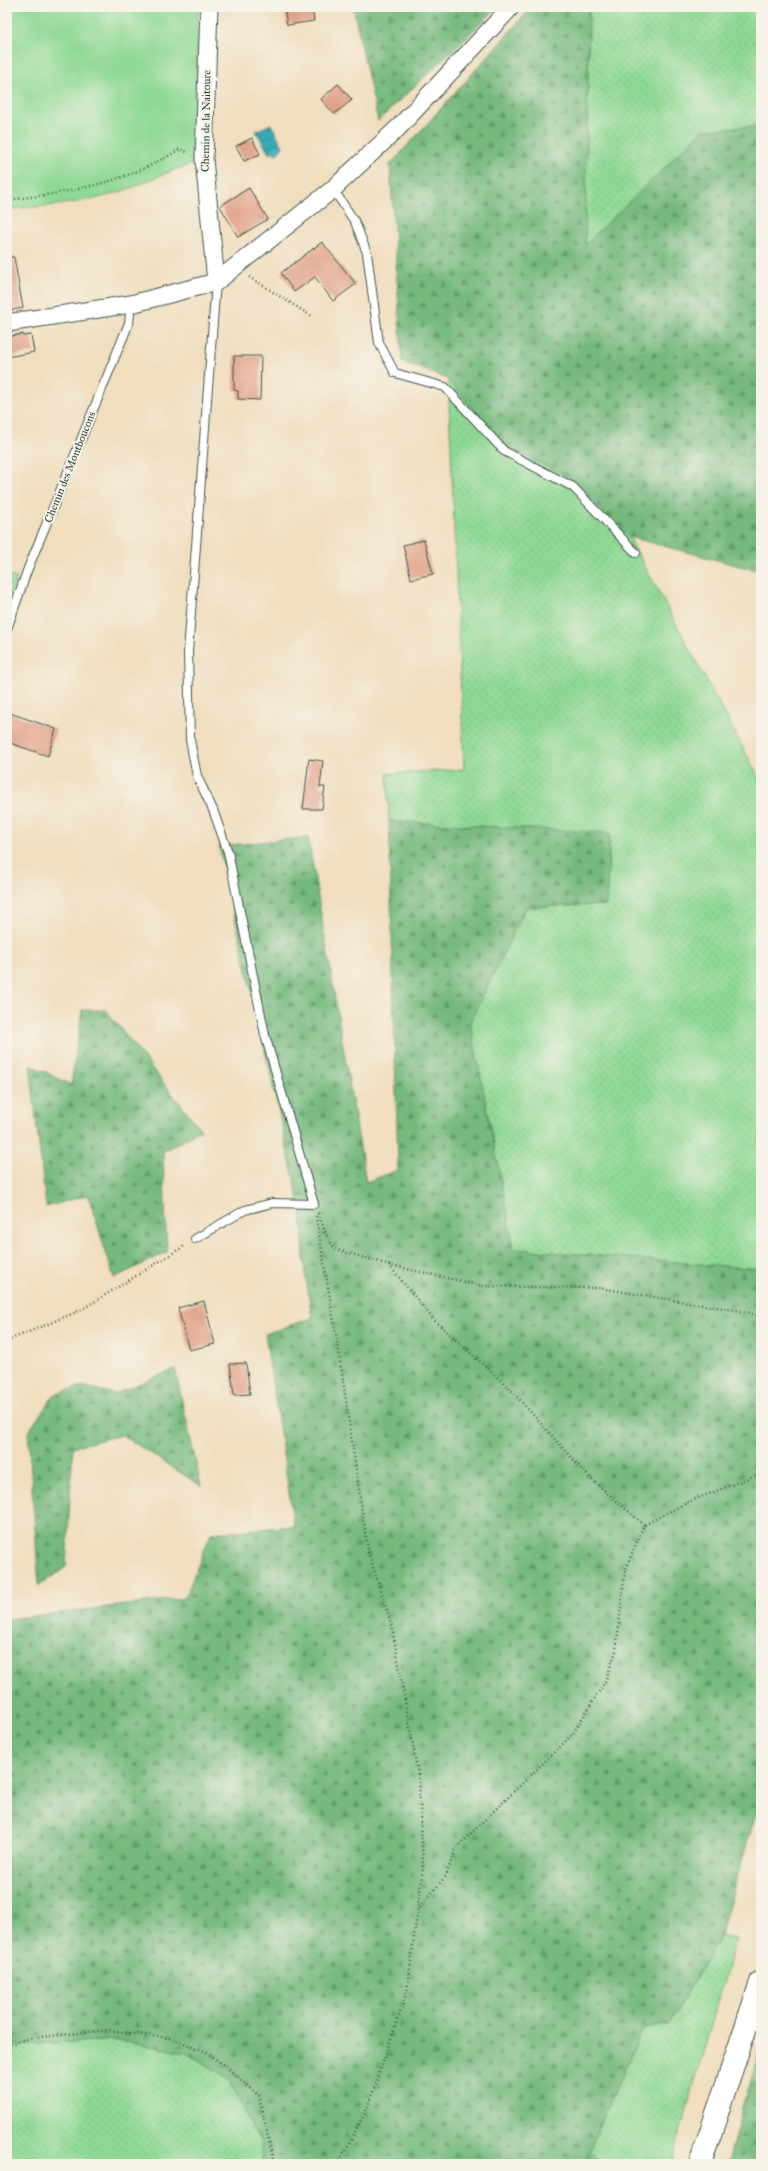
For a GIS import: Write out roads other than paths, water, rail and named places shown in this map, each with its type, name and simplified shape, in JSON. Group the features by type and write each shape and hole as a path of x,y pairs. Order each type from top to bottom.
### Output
{"main road":[{"path":"700,2164 761,1982"}],"street":[{"name":"Chemin de la Naitoure","path":"209,7 204,159 216,282"},
{"path":"7,323 131,304 216,282 333,189 398,128 511,7"}],"lane":[{"path":"333,189 354,222 367,254 379,343 395,373 445,387 504,451 573,487 636,553"},
{"path":"195,1240 245,1210 272,1203 314,1204 265,1035 228,852 213,810 197,776 190,740 188,652 216,282"},
{"name":"Chemin des Montboucons","path":"7,630 30,564 129,323 131,304"}],"water":[{"path":"271,124 283,147 277,154 273,152 269,154 256,131"}]}
